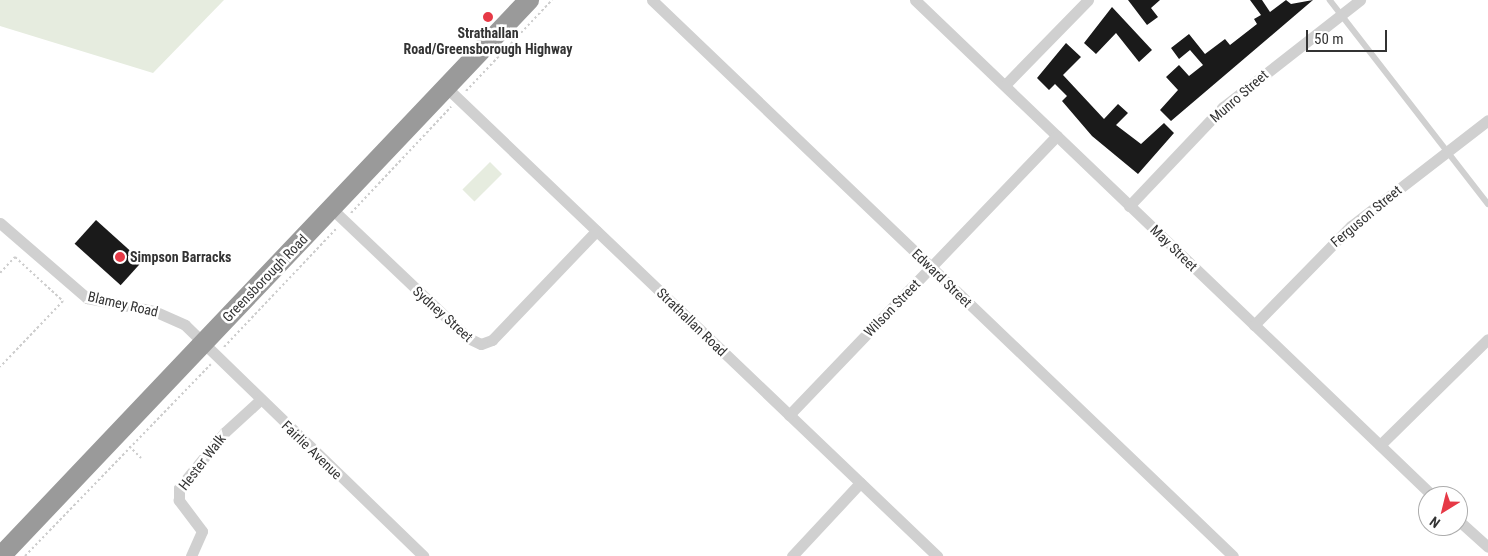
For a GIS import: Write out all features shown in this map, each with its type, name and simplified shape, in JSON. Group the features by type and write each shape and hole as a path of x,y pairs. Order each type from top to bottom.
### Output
{"highway":[{"name":"Greensborough Road","path":"2,556 529,0"}],"street":[{"name":"Edward Street","path":"652,0 1233,556"},
{"name":"May Street","path":"915,0 1423,486"},
{"path":"1005,86 1088,0"},
{"name":"Munro Street","path":"1129,206 1223,106 1360,0"},
{"name":"Strathallan Road","path":"447,88 937,556"},
{"name":"Ferguson Street","path":"1254,325 1351,226 1488,120"},
{"name":"Wilson Street","path":"789,415 1057,136"},
{"name":"Sydney Street","path":"332,209 468,338 481,344 492,340 596,231"},
{"name":"Blamey Road","path":"2,226 75,292 97,302 163,313 185,326 201,344"},
{"path":"1380,445 1488,339"},
{"name":"Fairlie Avenue","path":"201,344 423,556"},
{"name":"Hester Walk","path":"192,556 202,531 179,500 179,488 225,432 260,400"},
{"path":"792,556 860,483"},
{"path":"1468,529 1484,543 1488,552"}],"lane":[{"path":"1330,0 1488,204"}],"path":[{"path":"0,273 15,258 63,301 0,367"},
{"path":"25,556 129,446 141,458"}],"shaded area":[{"path":"0,0 224,0 153,73 0,26"},
{"path":"490,162 502,174 474,202 462,190"}],"building":[{"path":"1128,0 1160,0 1151,8 1158,17 1147,25"},
{"path":"1250,0 1262,0 1270,12 1286,0 1291,4 1313,0 1171,121 1160,110 1178,90 1166,77 1179,65 1189,76 1203,65 1190,50 1179,59 1171,48 1189,34 1205,54 1225,39 1230,45 1257,24 1254,19 1261,15"},
{"path":"1112,7 1152,50 1139,62 1116,33 1096,54 1084,43"},
{"path":"1066,43 1081,57 1063,75 1104,119 1118,104 1128,113 1116,125 1141,144 1164,123 1174,133 1138,174 1092,136 1062,101 1067,96 1055,84 1049,90 1037,78"},
{"path":"96,220 142,261 121,285 75,244"}],"place":[{"name":"Strathallan Road/Greensborough Highway","path":"488,17"},
{"name":"Simpson Barracks","path":"120,257"}]}
